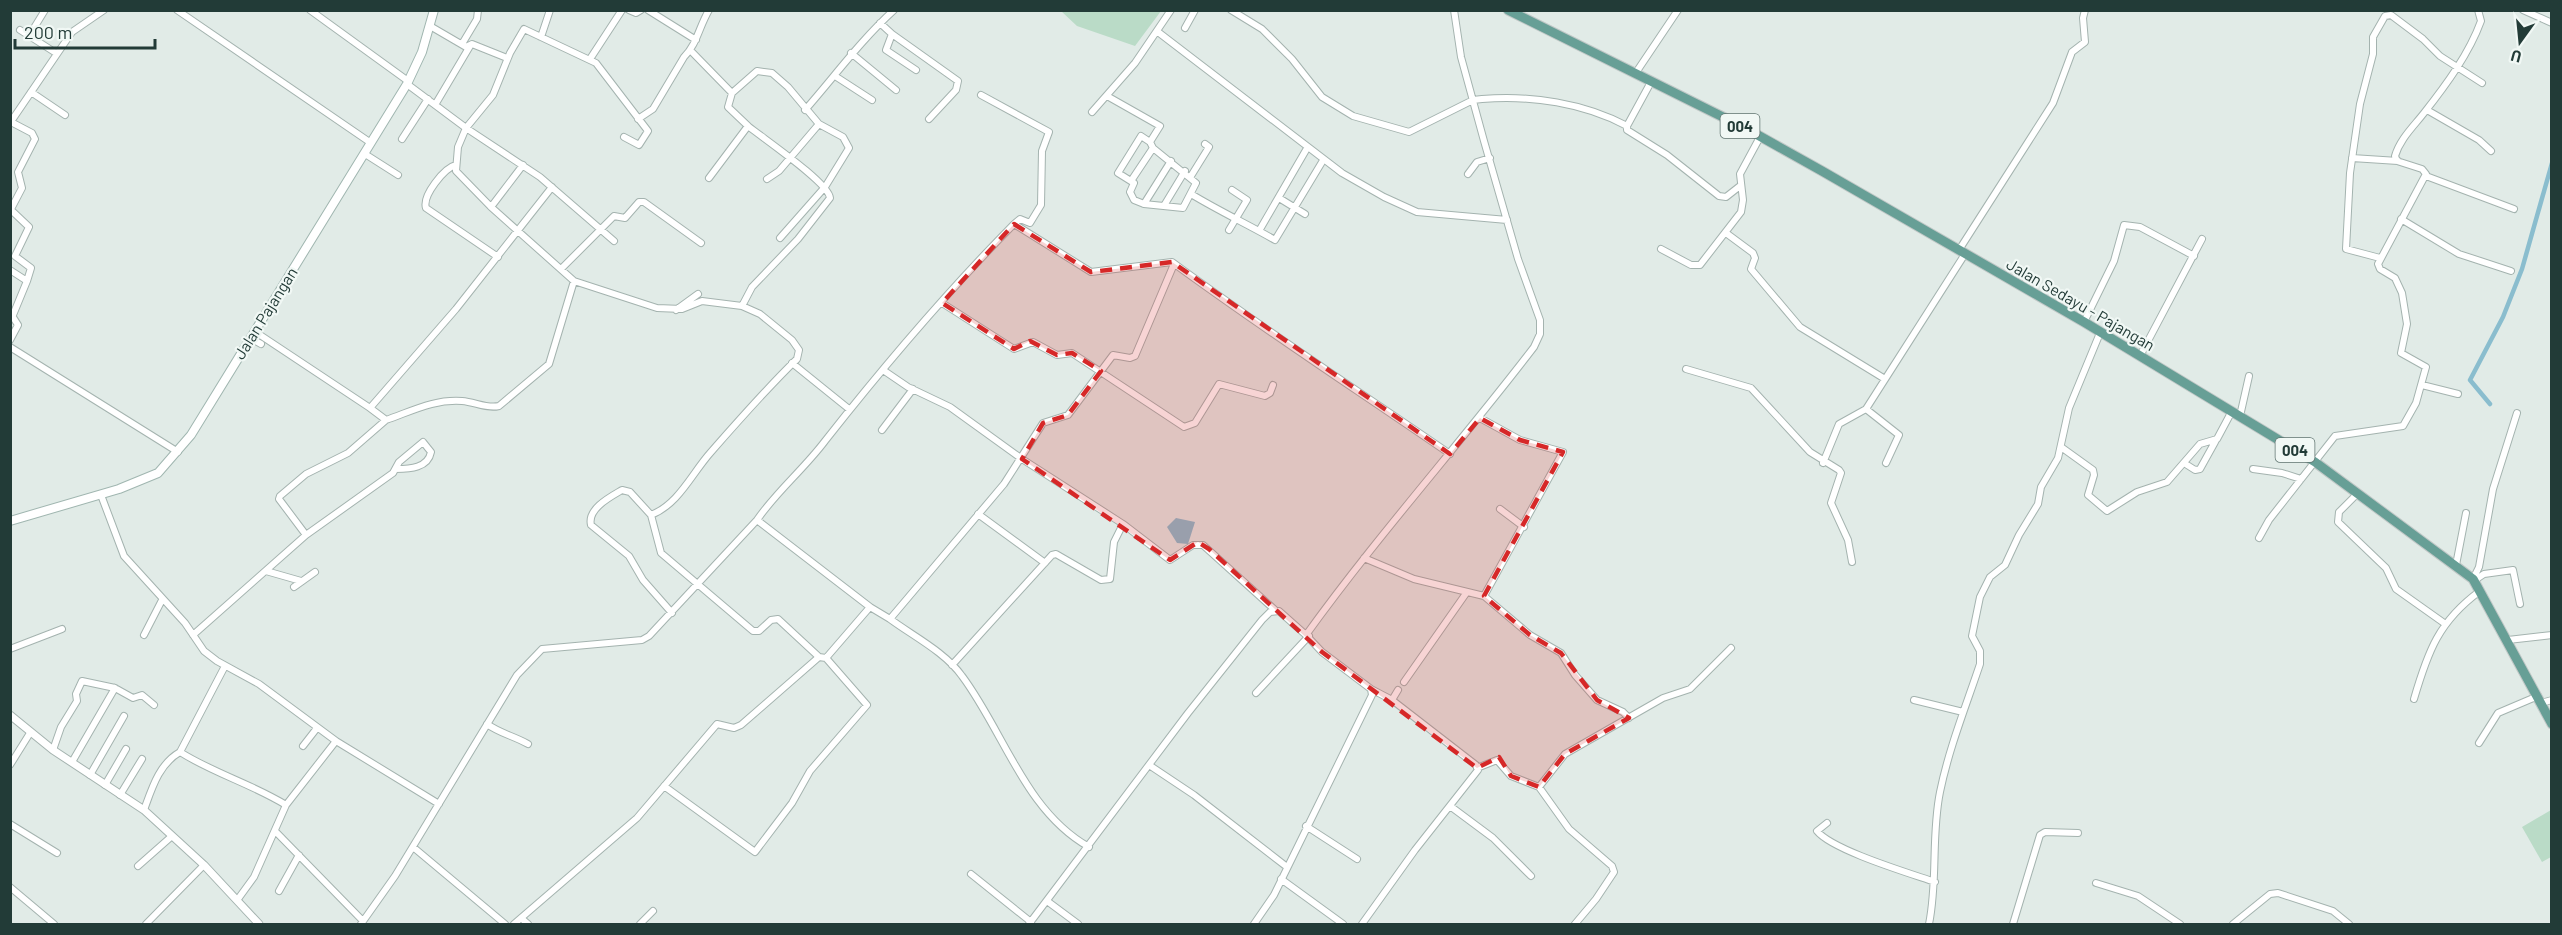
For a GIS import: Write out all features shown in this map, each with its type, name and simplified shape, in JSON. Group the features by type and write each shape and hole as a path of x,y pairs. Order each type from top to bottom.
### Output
{"main road":[{"name":"Jalan Pajangan","path":"10,521 101,495 158,473 178,452 191,435 408,82 422,52 434,10"},
{"name":"Jalan Sedayu - Pajangan","path":"1508,10 1760,137 2084,322 2315,462 2474,580 2552,724"}],"street":[{"path":"29,36 45,10"},
{"path":"177,10 371,143"},
{"path":"310,10 466,128 552,187 614,241"},
{"path":"462,44 477,19 478,10"},
{"path":"541,37 550,10"},
{"path":"590,59 622,10"},
{"path":"630,10 636,13 641,10"},
{"path":"648,10 696,40"},
{"path":"638,119 653,109 684,57 691,51 709,10"},
{"path":"805,110 835,76 851,53 894,10"},
{"path":"1092,112 1158,32 1171,10"},
{"path":"1185,28 1195,10"},
{"path":"1231,10 1262,29 1292,59 1322,97 1353,116 1409,132 1473,100 1493,98 1572,105 1596,111 1627,126 1627,130 1667,155 1719,196 1726,196 1740,186"},
{"path":"1256,693 1308,635 1364,558 1480,418 1534,347 1540,334 1540,320 1507,220 1461,57 1454,10"},
{"path":"1635,74 1678,10"},
{"path":"1823,463 1839,424 1866,410 1886,379 2053,103 2072,51 2085,42 2083,18 2085,10"},
{"path":"2399,161 2396,154 2403,139 2427,110 2478,30 2481,18 2478,10"},
{"path":"2523,10 2552,22"},
{"path":"10,340 18,325 12,314 32,268 15,256 28,227 11,209 22,188 18,172 35,139 32,133 11,122 56,53 74,31 102,11"},
{"path":"2380,258 2346,249 2352,158 2360,104 2373,54 2373,36 2387,14 2399,20 2440,56 2482,83"},
{"path":"880,23 958,81 956,90 928,119"},
{"path":"430,27 467,47 472,44"},
{"path":"20,30 56,53"},
{"path":"624,137 637,145 648,135 648,131 599,65 523,30 507,58 493,95 466,128 458,147 456,165 459,175 491,207 574,281 657,308 675,310 702,302 742,306 760,314 792,340 799,353 792,363 709,454 674,500 651,515"},
{"path":"1158,32 1342,173 1384,197 1417,212 1507,220"},
{"path":"892,34 885,50 916,70"},
{"path":"472,44 507,58"},
{"path":"435,105 472,44"},
{"path":"691,51 732,93"},
{"path":"851,53 896,90"},
{"path":"742,306 752,287 830,202 829,192 825,187 816,177 788,158 728,107 732,93 757,71 765,70 788,87 819,124 843,137 849,149 825,187 780,238"},
{"path":"835,76 872,100"},
{"path":"1627,126 1651,82"},
{"path":"31,92 65,115"},
{"path":"276,832 362,923 413,847 517,675 539,651 642,640 672,613 757,520 769,502 824,442 849,409 1014,224 1020,219 1030,223 1040,210 1042,151 1049,132 981,95"},
{"path":"1107,96 1160,126 1131,181"},
{"path":"402,139 428,99"},
{"path":"2427,110 2479,140 2491,152"},
{"path":"767,178 779,171 819,124"},
{"path":"709,178 748,126"},
{"path":"1141,136 1151,145 1191,176 1196,183 1183,208 1165,204 1144,204 1134,200 1130,192 1134,183 1118,173 1141,136"},
{"path":"1661,249 1698,266 1726,233 1743,206 1740,186 1741,172 1760,137"},
{"path":"1191,176 1209,147 1204,144"},
{"path":"1298,144 1328,167"},
{"path":"1259,231 1306,150"},
{"path":"364,154 398,175"},
{"path":"1468,174 1477,162 1490,158"},
{"path":"2352,158 2399,161 2422,169 2426,176 2514,209"},
{"path":"1144,204 1171,160"},
{"path":"1191,194 1234,220 1275,240 1322,162"},
{"path":"456,165 445,172 425,200 426,208 498,257"},
{"path":"491,207 523,165"},
{"path":"1165,204 1185,171"},
{"path":"2259,538 2269,520 2335,436 2366,434 2405,425 2422,385 2426,367 2400,351 2407,324 2402,293 2396,278 2379,267 2380,258 2426,176"},
{"path":"370,408 498,257 552,187"},
{"path":"1229,230 1247,200 1232,190"},
{"path":"1279,198 1305,214"},
{"path":"561,269 614,216 625,218 637,203 643,202 701,243"},
{"path":"2402,219 2459,254 2511,271"},
{"path":"1014,224 1091,272 1166,261 1174,264 1210,292 1450,454"},
{"path":"2084,322 2114,261 2124,225 2131,224 2139,227 2194,256"},
{"path":"1726,233 1753,253 1755,258 1751,269 1794,321 1886,379"},
{"path":"2140,356 2202,239"},
{"path":"890,619 1022,459 1043,423 1068,415 1113,355 1132,358 1138,353 1174,264"},
{"path":"10,270 27,281"},
{"path":"306,536 279,499 280,496 306,474 348,453 386,420 419,406 437,402 462,401 499,406 549,364 574,281"},
{"path":"675,310 698,294"},
{"path":"942,303 1014,349 1033,342 1057,355 1072,353 1184,428 1195,423 1219,384 1265,396 1270,393 1273,385"},
{"path":"1929,924 1935,882 1934,837 1940,792 1963,712 1980,664 1980,651 1972,636 1980,597 1990,577 2005,565 2019,535 2038,504 2041,487 2058,458 2069,408 2100,333"},
{"path":"252,334 261,344"},
{"path":"252,334 386,420"},
{"path":"10,346 178,452"},
{"path":"792,363 849,409"},
{"path":"1686,369 1751,388 1823,463 1841,473 1831,503 1848,540 1852,561"},
{"path":"883,370 950,407 1022,459 1123,524 1170,560 1197,543 1203,545 1275,610 1308,635 1322,651 1371,689 1392,700 1477,768"},
{"path":"2184,463 2200,469 2215,442 2236,413 2249,376"},
{"path":"2422,385 2458,394"},
{"path":"882,430 914,389"},
{"path":"1866,410 1899,435 1886,463"},
{"path":"2474,580 2479,567 2493,489 2517,413"},
{"path":"1480,418 1520,440 1563,452 1524,527 1484,596"},
{"path":"193,635 306,536 396,469 399,462 423,442 431,452 430,457 417,468 396,469"},
{"path":"2061,447 2093,470 2094,475 2088,495 2105,511 2138,492 2167,482 2200,444 2215,442"},
{"path":"2253,469 2282,473 2301,479"},
{"path":"664,786 755,852 792,803 810,771 867,705 823,657 778,619 771,620 759,631 753,631 698,585 659,550 651,515 630,492 622,490 602,503 591,516 590,523 629,556 640,576 672,613"},
{"path":"2358,493 2339,512 2338,522 2386,568 2396,589 2445,623"},
{"path":"101,495 124,556 185,623 204,651 225,666 260,684 336,741 439,804"},
{"path":"1500,509 1524,527"},
{"path":"2456,565 2466,513"},
{"path":"978,514 1045,563"},
{"path":"757,520 870,607 952,665 963,676 1019,771 1052,818 1066,833 1089,847"},
{"path":"952,665 1045,563 1056,554 1107,581 1113,571 1111,562 1114,542 1123,524"},
{"path":"1364,558 1414,579 1484,596 1503,609 1530,635 1561,653 1575,675 1597,700 1623,712 1629,718"},
{"path":"2474,580 2484,574 2513,570 2520,604"},
{"path":"266,571 301,581"},
{"path":"294,587 315,572"},
{"path":"2414,699 2425,662 2445,623 2481,590"},
{"path":"1404,682 1467,592"},
{"path":"144,635 162,600"},
{"path":"514,924 631,823 717,724 723,723 734,728 741,725 823,657 870,607"},
{"path":"971,874 1030,923 1256,628 1275,610"},
{"path":"10,649 62,629"},
{"path":"2508,640 2552,635"},
{"path":"1539,788 1565,754 1663,698 1690,689 1731,648"},
{"path":"144,810 164,764 180,752 225,666"},
{"path":"53,750 61,728 77,701 76,694 82,681 115,688 133,698 142,695 154,705"},
{"path":"72,762 115,688"},
{"path":"1254,924 1281,879 1368,705 1371,689"},
{"path":"1392,700 1398,690"},
{"path":"1914,700 1963,712"},
{"path":"2479,742 2489,723 2498,713 2540,700 2552,700"},
{"path":"10,715 53,750 144,810 204,865 259,924"},
{"path":"90,775 123,716"},
{"path":"487,724 497,732 507,733 528,744"},
{"path":"303,746 317,728"},
{"path":"10,765 30,733"},
{"path":"238,900 254,877 276,832 286,804 336,741"},
{"path":"105,785 126,749"},
{"path":"180,752 197,764 245,782 286,804"},
{"path":"120,795 142,759"},
{"path":"1477,768 1497,760 1511,776 1539,788 1563,824 1614,869 1605,887 1575,924"},
{"path":"1149,765 1194,795 1287,867"},
{"path":"1362,924 1414,850 1476,774 1477,768"},
{"path":"1450,806 1493,838 1532,876"},
{"path":"1827,823 1817,828 1817,831 1825,838 1881,863 1935,882"},
{"path":"10,824 57,853"},
{"path":"1306,826 1357,859"},
{"path":"2013,924 2040,835 2045,832 2078,833"},
{"path":"138,866 171,836"},
{"path":"413,847 505,924"},
{"path":"279,891 299,855"},
{"path":"146,924 204,865"},
{"path":"1281,879 1343,924"},
{"path":"2096,883 2138,896 2180,924"},
{"path":"10,887 54,924"},
{"path":"2233,924 2270,894 2278,893 2332,911 2349,924"},
{"path":"1047,901 1078,924"},
{"path":"640,924 652,911"},
{"path":"521,918 528,924"}],"highlighted area":[{"path":"1014,224 1091,272 1172,262 1450,454 1480,418 1520,440 1563,452 1484,596 1530,635 1561,653 1597,700 1629,718 1565,754 1539,787 1511,776 1499,757 1477,768 1322,652 1209,549 1198,542 1170,560 1022,459 1043,423 1068,415 1101,371 1072,353 1057,355 1030,341 1014,349 942,303"}],"green space":[{"path":"1061,11 1161,11 1135,46 1077,26"},
{"path":"2551,810 2551,857 2542,862 2522,827"}],"water":[{"path":"1176,518 1195,522 1188,544 1177,543 1167,527"}],"waterway":[{"path":"2490,404 2470,380 2503,317 2522,269 2552,163"}]}
